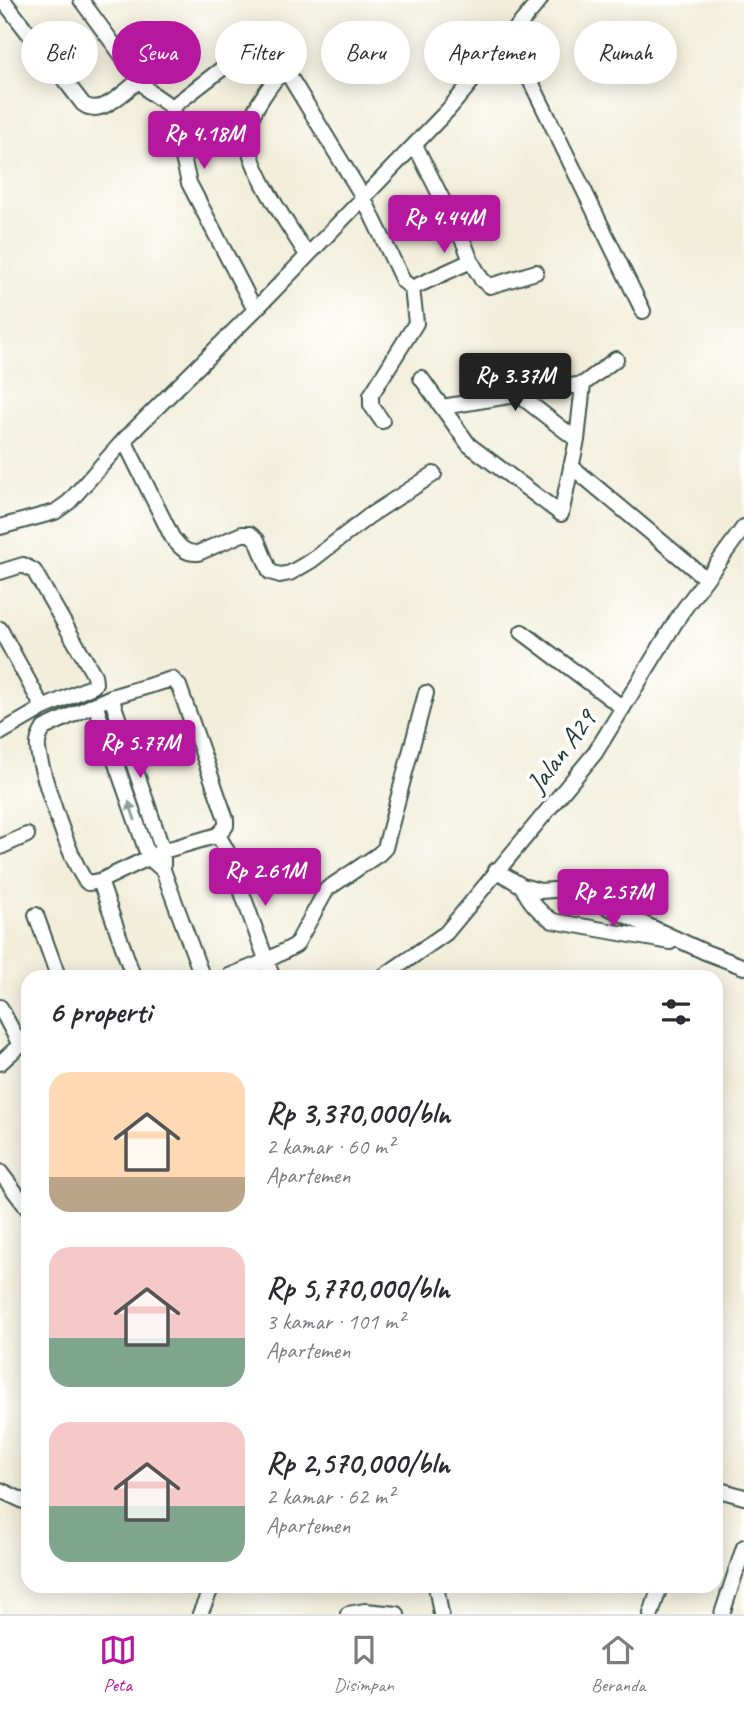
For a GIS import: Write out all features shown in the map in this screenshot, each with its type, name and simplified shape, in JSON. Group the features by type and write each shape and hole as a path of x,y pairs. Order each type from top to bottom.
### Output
{"street":[{"path":"3,0 88,108 105,106 135,84"},
{"path":"80,0 112,43"},
{"path":"522,21 540,0"},
{"path":"173,108 215,75"},
{"path":"143,84 173,108"},
{"path":"271,84 249,124 249,148 259,174 307,255"},
{"path":"294,84 363,197 404,281 412,288 416,323 371,395 371,405 382,421"},
{"path":"0,527 39,518 62,507 124,440 415,145 470,84"},
{"path":"532,84 643,311"},
{"path":"173,108 189,183 255,310"},
{"path":"415,145 482,280 490,286 536,272"},
{"path":"412,288 471,261"},
{"path":"442,407 583,384 616,359"},
{"path":"421,378 469,445 561,514 577,440 583,384"},
{"path":"519,395 577,440"},
{"path":"124,440 172,537 181,549 190,554 198,553 242,534 250,534 257,540 270,572 280,575 290,573 311,561 377,510 434,474"},
{"path":"571,466 705,578"},
{"name":"Jalan A29","path":"393,970 446,933 595,753 705,578 744,527"},
{"path":"0,572 23,565 34,571 96,679 93,686 43,708 0,733"},
{"path":"0,629 43,708"},
{"path":"522,632 623,708"},
{"path":"167,680 176,681 226,819 226,826 218,835 163,851 100,881 88,883 80,874 56,812 38,747 44,728 94,704 111,696 167,680"},
{"path":"244,970 296,945 327,889 385,848 426,693"},
{"path":"111,696 163,851 163,870 200,970"},
{"path":"94,704 149,858 163,870"},
{"path":"0,847 27,835"},
{"path":"218,835 227,851 270,970"},
{"path":"496,870 523,886 540,891 568,889 689,945 744,967"},
{"path":"100,881 131,970"},
{"path":"523,886 526,895 540,913 553,921 689,945"},
{"path":"36,915 56,970"},
{"path":"0,1007 21,1040"},
{"path":"0,1063 21,1047"},
{"path":"0,1172 21,1200"},
{"path":"0,1490 21,1500"},
{"path":"723,1491 744,1497"},
{"path":"722,1614 744,1548"},
{"path":"200,1614 209,1593"},
{"path":"437,1593 441,1614"},
{"path":"651,1614 658,1593"},
{"path":"348,1614 397,1614"}]}
